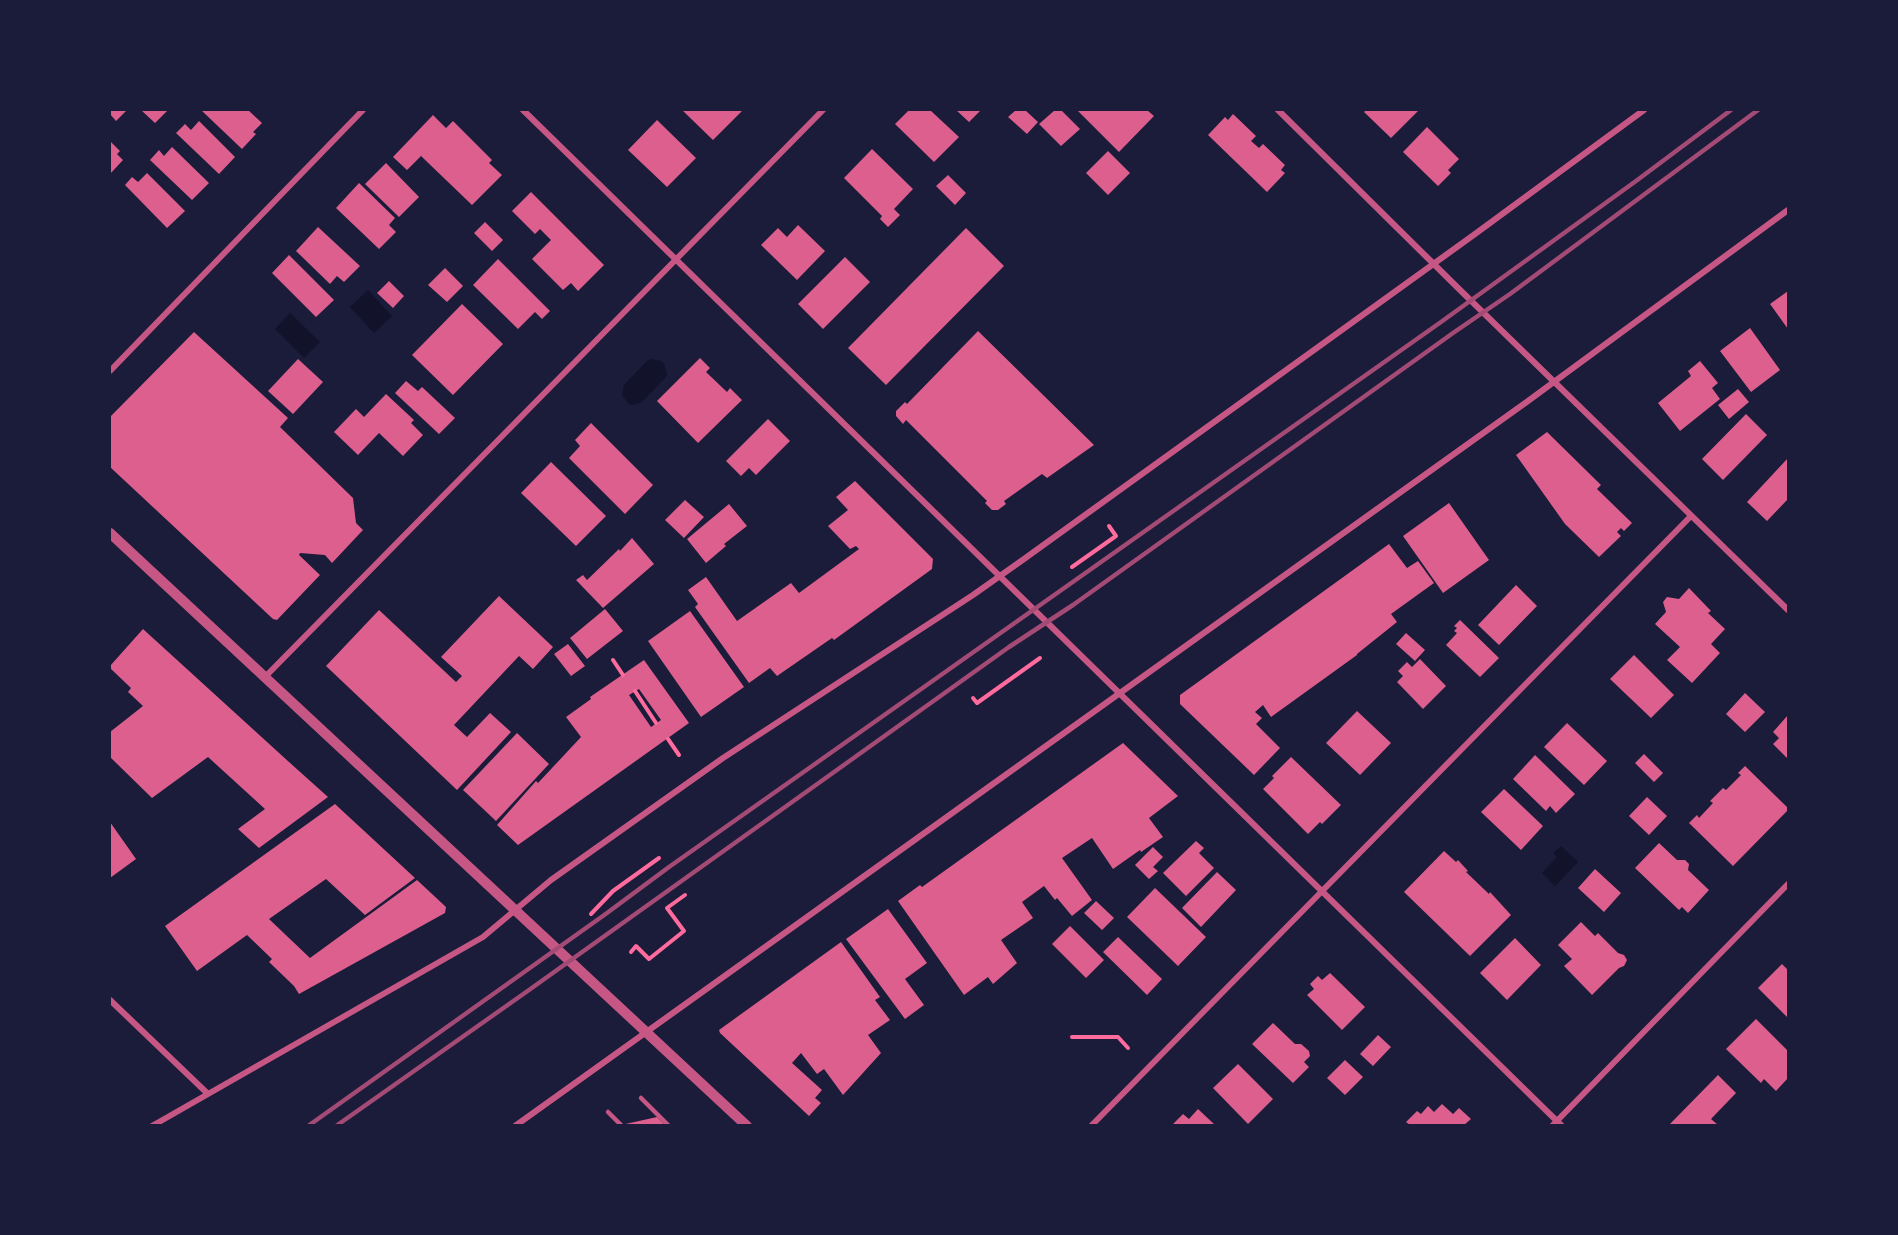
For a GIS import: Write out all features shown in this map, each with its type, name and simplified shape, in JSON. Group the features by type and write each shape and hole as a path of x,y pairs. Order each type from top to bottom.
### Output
{"street":[{"path":"110,371 363,110"},
{"path":"523,110 1322,890 1554,1123 1562,1125"},
{"path":"264,678 823,110"},
{"path":"152,1125 483,937 552,880 723,758 999,576 1644,110"},
{"path":"1282,111 1433,264 1788,610"},
{"path":"515,1125 1554,382 1788,210"},
{"path":"1091,1125 1691,516"},
{"path":"110,533 747,1125"},
{"path":"1554,1123 1788,884"},
{"path":"110,1000 207,1093"}],"lane":[{"path":"641,1098 669,1125"},
{"path":"608,1112 621,1125"}],"path":[{"path":"1072,567 1116,536 1109,526"},
{"path":"973,698 977,703 1040,658"},
{"path":"613,660 623,675"},
{"path":"635,692 656,723"},
{"path":"668,739 679,755"},
{"path":"591,914 613,891 659,858"},
{"path":"631,952 636,946 650,959 684,931 667,908 685,895"},
{"path":"1072,1037 1118,1037 1128,1048"}],"shaded area":[{"path":"368,290 392,316 374,333 350,307"},
{"path":"290,313 320,342 304,358 275,329"},
{"path":"651,359 661,361 667,374 642,402 632,405 622,395 624,385"},
{"path":"1561,846 1578,862 1555,886 1542,873 1557,857 1553,853"}],"building":[{"path":"110,110 127,110 116,121 110,114"},
{"path":"141,110 168,110 155,123"},
{"path":"201,110 248,110 262,123 253,132 256,134 242,149"},
{"path":"682,110 740,110 742,111 713,140"},
{"path":"909,110 930,110 959,137 934,162 895,124"},
{"path":"956,110 981,110 969,122"},
{"path":"1016,110 1025,110 1038,122 1027,134 1008,117"},
{"path":"1055,110 1061,110 1080,129 1061,146 1039,124"},
{"path":"1077,110 1147,110 1154,116 1119,152"},
{"path":"1366,110 1419,110 1391,138 1364,112"},
{"path":"1233,114 1256,136 1251,141 1259,148 1263,144 1285,165 1281,170 1285,173 1267,192 1208,135 1225,117 1228,120"},
{"path":"433,115 446,128 453,121 492,160 489,163 502,175 472,205 421,156 407,170 393,157"},
{"path":"657,120 696,158 667,187 628,150"},
{"path":"199,121 235,157 219,174 176,133 185,124 191,130"},
{"path":"1427,127 1459,159 1448,170 1451,173 1438,186 1403,152"},
{"path":"110,141 120,151 117,154 123,160 110,174"},
{"path":"172,147 209,183 192,200 150,160 159,150 164,156"},
{"path":"872,149 913,189 894,209 900,215 888,227 880,219 882,216 844,178"},
{"path":"1108,151 1130,173 1108,195 1086,173"},
{"path":"386,163 419,197 399,217 365,184"},
{"path":"147,173 185,211 167,228 125,185 132,177 138,182"},
{"path":"948,175 966,193 955,205 936,186"},
{"path":"359,183 395,218 389,225 396,232 379,249 336,208"},
{"path":"531,192 604,265 578,291 571,283 563,290 532,259 551,240 540,229 535,234 512,211"},
{"path":"485,222 503,240 492,251 474,233"},
{"path":"798,225 825,251 797,280 761,245 778,228 787,237"},
{"path":"318,227 360,266 344,282 337,276 330,284 296,251"},
{"path":"966,228 1004,266 886,385 848,348"},
{"path":"289,255 334,300 316,317 272,273"},
{"path":"845,257 870,282 823,329 798,304"},
{"path":"498,259 550,311 542,319 535,312 518,329 473,285"},
{"path":"445,268 463,286 447,302 428,285"},
{"path":"389,281 404,296 393,308 377,293"},
{"path":"1788,291 1788,329 1770,304"},
{"path":"462,304 503,344 453,395 412,355"},
{"path":"1750,328 1780,370 1751,392 1720,351"},
{"path":"978,331 1094,445 1047,478 1042,474 1004,501 1006,504 998,510 992,510 985,503 987,501 906,420 903,424 896,416 896,411 905,402 907,404"},
{"path":"194,332 288,418 280,427 353,498 356,523 363,530 332,563 325,555 300,553 299,555 320,575 277,620 273,619 110,467 110,417"},
{"path":"700,358 710,368 706,372 727,392 730,388 742,400 698,443 657,401"},
{"path":"298,359 323,382 293,414 268,391"},
{"path":"1700,361 1718,383 1712,388 1720,399 1680,431 1658,403 1691,376 1688,371"},
{"path":"406,381 418,391 422,387 455,418 439,434 395,393"},
{"path":"1738,389 1749,402 1729,419 1718,405"},
{"path":"386,394 414,420 411,423 423,435 403,456 379,433 358,455 334,432 356,409 364,417"},
{"path":"1746,414 1767,435 1723,480 1702,459"},
{"path":"768,419 790,441 756,475 749,468 741,476 726,461"},
{"path":"591,423 653,485 625,514 569,458 580,446 575,440"},
{"path":"1547,432 1601,485 1597,489 1632,523 1624,531 1621,528 1617,532 1621,536 1599,557 1565,524 1516,455"},
{"path":"1788,458 1788,499 1767,521 1747,502"},
{"path":"551,462 606,516 576,546 521,493"},
{"path":"855,481 933,559 932,569 834,640 832,638 777,676 770,668 749,683 695,607 698,604 688,590 706,577 737,621 791,583 799,593 859,549 856,546 850,549 828,526 848,510 836,497"},
{"path":"685,500 704,517 684,538 665,520"},
{"path":"1449,503 1489,560 1443,593 1403,536"},
{"path":"729,504 747,526 724,544 726,546 706,563 687,539"},
{"path":"632,538 654,564 603,608 576,580 583,575 587,580"},
{"path":"1389,544 1407,568 1418,561 1434,583 1391,614 1397,622 1357,655 1271,717 1263,705 1255,712 1262,718 1256,724 1280,748 1254,775 1180,704 1180,695"},
{"path":"1516,585 1537,606 1499,645 1478,625"},
{"path":"1689,588 1711,611 1708,613 1725,629 1711,644 1720,653 1692,683 1667,660 1680,647 1655,624 1666,612 1663,602 1667,597 1679,599"},
{"path":"499,596 553,647 533,669 519,656 454,725 467,737 490,713 511,732 457,790 326,666 379,610 456,682 462,676 441,657"},
{"path":"605,609 623,631 587,659 570,638"},
{"path":"690,611 744,687 701,717 648,641"},
{"path":"1460,620 1499,658 1480,677 1446,645 1457,633 1454,631 1457,628 1454,626"},
{"path":"143,629 328,797 259,848 238,829 265,809 208,757 152,798 110,757 110,732 143,706 128,692 131,688 110,666"},
{"path":"1406,633 1425,650 1415,661 1396,644"},
{"path":"568,644 585,666 571,676 554,654"},
{"path":"1634,655 1674,695 1651,718 1610,679"},
{"path":"1420,659 1446,686 1423,709 1397,682 1403,676 1398,671 1407,662 1412,667"},
{"path":"644,660 689,723 518,845 497,825 536,781 538,783 581,737 566,717 591,699 590,697","holes":["639,689 661,720 651,727 629,695"]},
{"path":"1745,693 1765,712 1745,732 1726,714"},
{"path":"1357,711 1391,743 1360,775 1326,743"},
{"path":"1788,715 1788,759 1773,744 1779,738 1773,732"},
{"path":"1567,723 1607,761 1584,785 1544,747"},
{"path":"517,733 549,764 496,821 463,790"},
{"path":"1123,743 1178,796 1149,818 1163,837 1113,869 1092,838 1062,858 1092,900 1072,916 1044,886 1022,902 1033,918 1001,940 1017,963 993,984 988,977 964,995 898,901 920,885 922,887"},
{"path":"1644,754 1663,773 1654,782 1635,763"},
{"path":"1535,755 1575,794 1556,813 1550,806 1546,811 1513,779"},
{"path":"1291,757 1341,805 1308,834 1263,789"},
{"path":"1745,766 1788,810 1733,866 1689,823 1697,815 1699,818 1713,803 1710,801 1723,788 1726,790 1741,775 1738,773"},
{"path":"1504,789 1543,826 1521,850 1481,812"},
{"path":"1647,797 1667,816 1649,835 1629,816"},
{"path":"335,804 415,878 365,915 326,879 269,919 310,958 417,880 446,907 445,913 299,994 294,986 269,962 272,959 247,935 197,971 165,926"},
{"path":"110,822 136,859 110,878"},
{"path":"1196,841 1204,848 1199,853 1214,868 1186,896 1163,873"},
{"path":"1659,843 1677,860 1685,860 1689,864 1688,870 1709,890 1688,913 1682,907 1679,910 1635,868"},
{"path":"1153,847 1163,857 1153,867 1158,871 1149,879 1135,865"},
{"path":"1444,851 1456,862 1458,860 1468,871 1466,872 1489,894 1490,892 1511,915 1470,956 1404,892"},
{"path":"1595,869 1621,893 1604,912 1578,888"},
{"path":"1217,872 1236,890 1201,927 1182,908"},
{"path":"1155,888 1206,937 1178,966 1127,917"},
{"path":"1096,901 1114,918 1102,930 1084,913"},
{"path":"888,909 927,963 905,979 924,1005 905,1019 846,939"},
{"path":"1581,922 1595,936 1598,933 1627,960 1624,966 1619,968 1592,995 1564,966 1572,959 1558,945"},
{"path":"1070,926 1104,960 1086,978 1052,944"},
{"path":"1118,937 1162,979 1147,995 1103,952"},
{"path":"1515,938 1541,965 1507,1000 1480,973"},
{"path":"841,942 880,997 875,1000 890,1020 868,1035 881,1053 843,1095 824,1069 817,1074 801,1053 792,1063 822,1090 815,1098 821,1103 809,1116 719,1030"},
{"path":"1782,964 1788,970 1788,1018 1758,988"},
{"path":"1330,973 1365,1007 1342,1030 1307,995 1314,989 1310,984 1318,976 1322,980"},
{"path":"1756,1019 1788,1051 1788,1078 1776,1091 1764,1079 1761,1083 1726,1049"},
{"path":"1273,1023 1295,1044 1301,1044 1309,1051 1310,1056 1304,1062 1309,1067 1293,1083 1252,1044"},
{"path":"1378,1035 1391,1047 1373,1066 1360,1054"},
{"path":"1345,1060 1363,1077 1345,1095 1327,1078"},
{"path":"1238,1064 1273,1099 1248,1124 1213,1088"},
{"path":"1718,1075 1736,1093 1711,1119 1718,1125 1669,1125"},
{"path":"1442,1104 1453,1114 1459,1108 1471,1119 1464,1125 1410,1125 1406,1122 1417,1111 1421,1114 1428,1106 1434,1112"},
{"path":"1198,1109 1215,1125 1173,1124 1183,1114 1189,1119"},
{"path":"657,1117 665,1125 621,1125"}],"railway":[{"path":"308,1126 669,867 1441,322 1731,110"},
{"path":"336,1126 1510,294 1758,110"}]}
